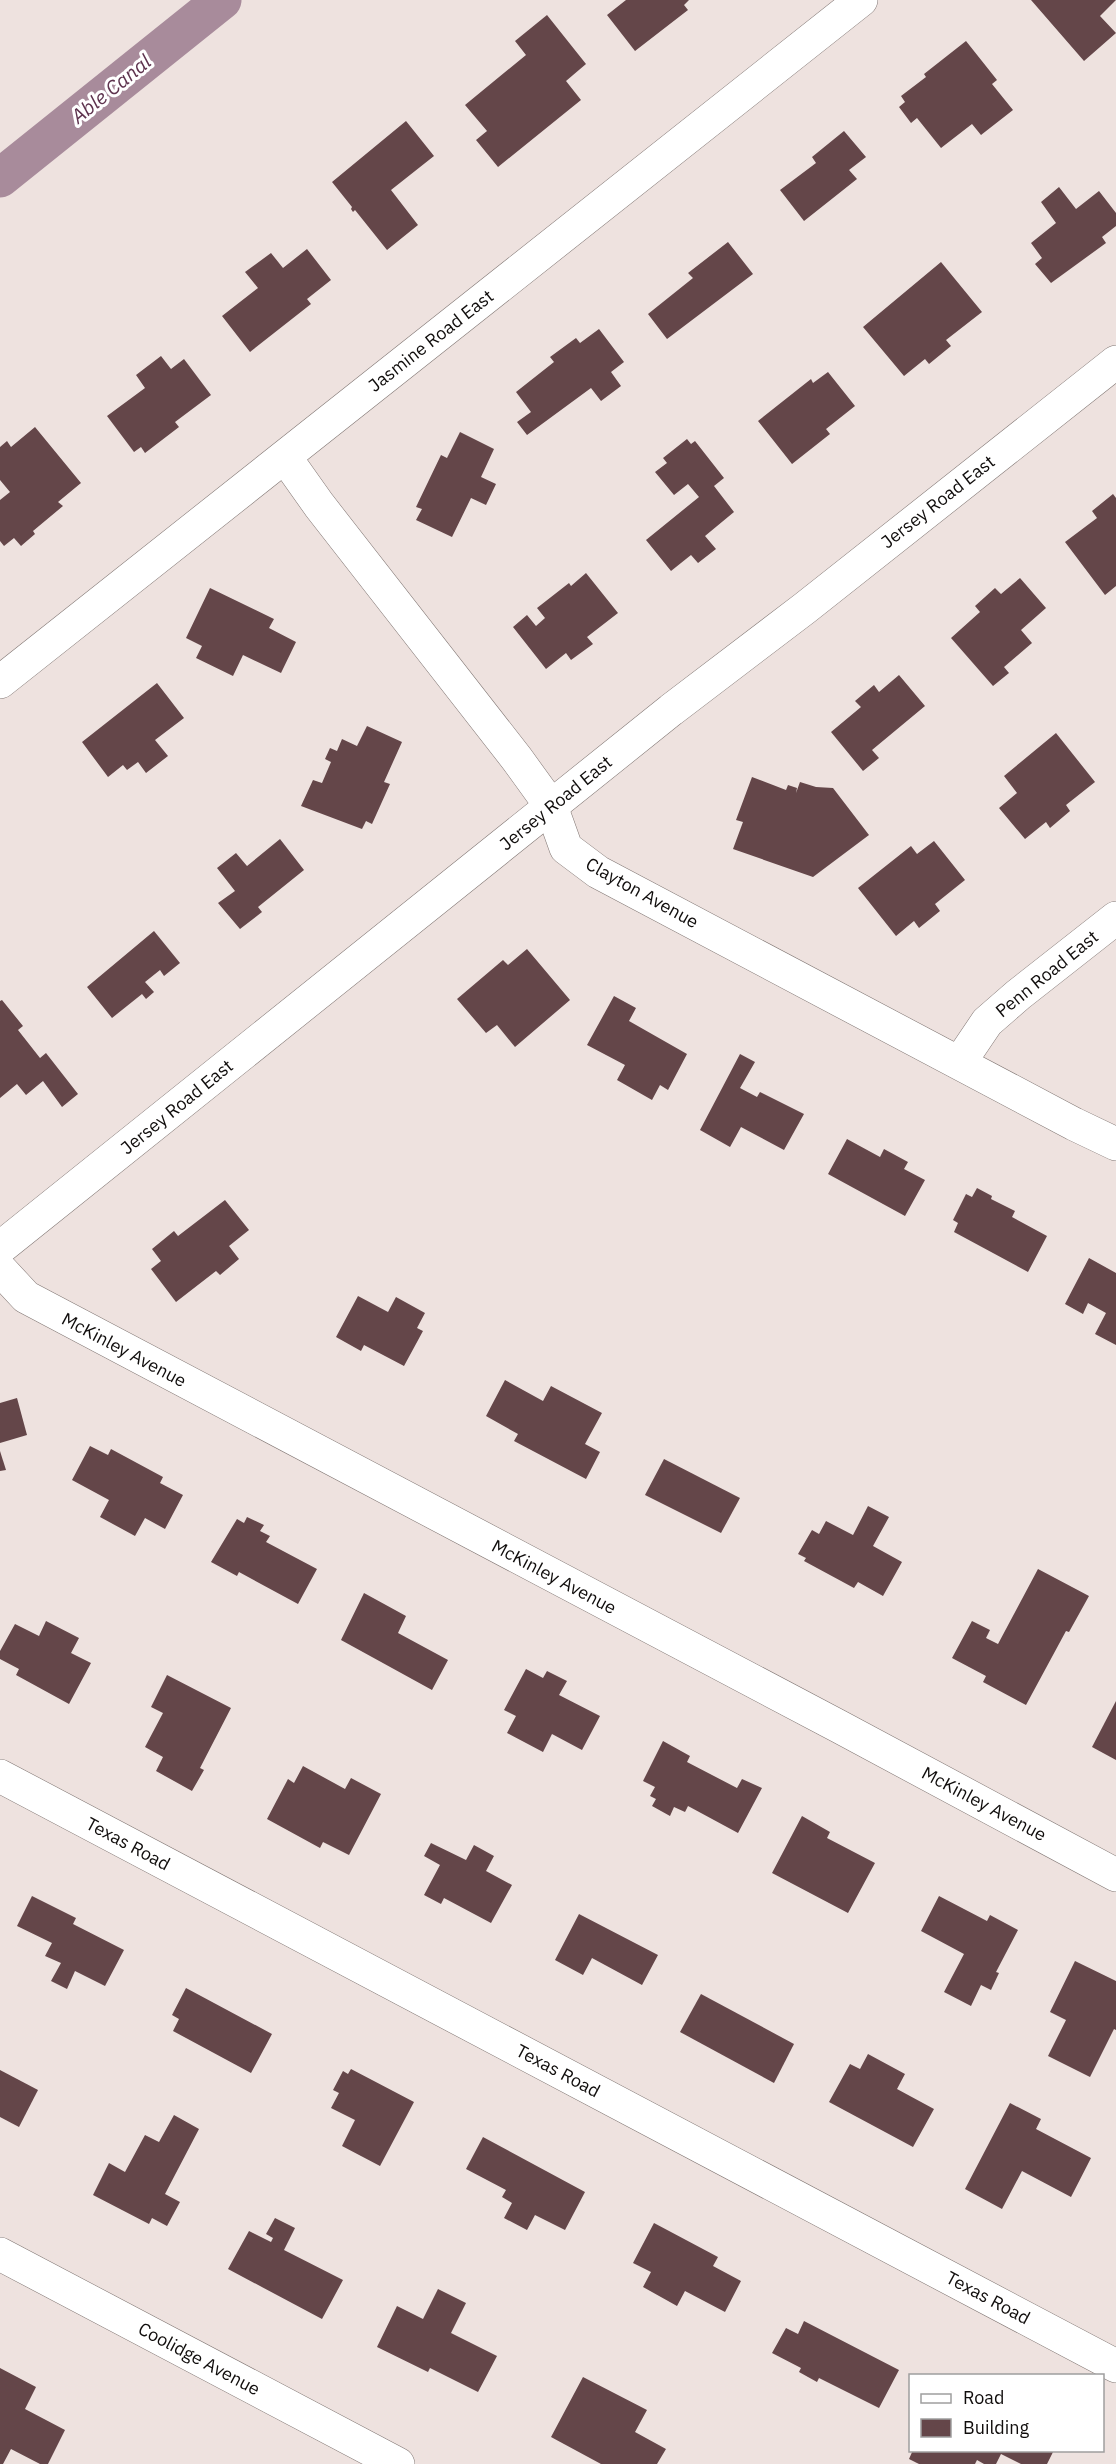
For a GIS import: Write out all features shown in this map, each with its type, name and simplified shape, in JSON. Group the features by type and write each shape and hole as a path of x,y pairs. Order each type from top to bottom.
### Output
{"street":[{"name":"Jasmine Road East","path":"0,682 861,0"},
{"name":"Jersey Road East","path":"0,1248 482,864 551,806 1116,362"},
{"name":"Clayton Avenue","path":"285,457 319,505 518,759 551,806 566,848 598,872 1074,1124 1116,1144"},
{"name":"Penn Road East","path":"960,1062 987,1022 1018,994 1116,918"},
{"name":"McKinley Avenue","path":"0,1269 26,1297 1116,1875"},
{"name":"Texas Road","path":"0,1776 1116,2366"},
{"name":"Coolidge Avenue","path":"0,2254 398,2464"}],"building":[{"path":"626,0 689,0 684,5 688,10 635,51 607,15"},
{"path":"1031,0 1116,0 1100,16 1116,33 1084,61"},
{"path":"547,15 586,64 566,81 581,100 498,167 476,140 487,131 465,105 526,55 515,41"},
{"path":"966,41 997,80 992,84 1013,110 981,135 972,124 941,148 917,118 911,123 899,107 905,102 901,96 926,77 924,74"},
{"path":"406,121 434,156 391,190 418,225 387,250 355,210 353,212 352,207 332,182"},
{"path":"844,131 866,157 849,170 857,179 804,221 780,190 816,163 812,157"},
{"path":"1059,187 1076,209 1099,191 1116,213 1116,226 1102,237 1106,243 1051,283 1035,264 1042,258 1031,243 1056,223 1041,202"},
{"path":"728,242 753,274 667,339 648,314 693,278 688,273"},
{"path":"307,249 331,280 307,299 311,304 250,352 222,316 258,288 245,272 271,253 283,268"},
{"path":"941,262 982,312 946,340 951,346 929,364 925,359 904,376 863,327"},
{"path":"599,329 624,362 611,372 621,386 601,401 591,388 527,435 517,422 531,412 516,392 554,362 550,357 576,338 580,343"},
{"path":"161,356 171,369 184,359 211,395 175,422 179,427 145,453 141,447 134,452 107,416 145,388 136,375"},
{"path":"828,372 855,406 826,429 830,434 792,464 758,421 811,379 813,383"},
{"path":"35,427 81,483 58,502 63,506 33,531 35,534 21,546 14,538 4,546 0,541 0,500 10,492 0,480 0,447 7,441 11,447"},
{"path":"460,432 494,449 481,477 496,484 486,505 471,498 452,537 416,520 422,509 416,507 441,455 447,458"},
{"path":"687,439 691,444 695,441 724,478 714,486 734,512 705,536 716,549 698,563 691,555 671,571 646,540 699,497 688,484 674,495 655,472 667,463 663,458"},
{"path":"1113,494 1116,498 1116,586 1105,595 1065,542 1097,518 1092,511"},
{"path":"586,573 618,613 587,637 593,644 571,660 566,653 546,669 513,627 527,615 536,626 545,618 537,608 569,583 571,586"},
{"path":"1020,578 1046,608 1021,630 1032,643 1004,667 1009,673 993,686 951,638 980,612 975,606 995,588 1001,594"},
{"path":"210,588 274,619 269,628 296,642 281,673 243,655 233,676 196,658 202,646 186,638"},
{"path":"899,675 925,706 872,750 879,758 863,771 831,732 861,707 855,701 874,685 879,692"},
{"path":"157,683 184,718 155,740 168,756 146,773 138,762 127,770 123,765 108,777 82,742"},
{"path":"367,726 402,742 384,782 390,784 372,824 366,821 362,829 301,806 313,780 322,783 331,762 325,759 330,748 337,751 342,739 357,746"},
{"path":"1056,733 1095,782 1066,805 1070,811 1050,828 1046,822 1025,839 999,808 1017,793 1004,776"},
{"path":"752,777 786,790 788,785 797,788 796,793 800,782 816,787 833,788 869,835 813,877 733,849 743,822 736,820"},
{"path":"280,839 304,870 258,907 262,912 240,929 218,903 235,891 217,868 236,853 247,866"},
{"path":"934,841 965,880 935,904 940,911 919,928 914,921 896,936 858,888 911,846 917,854"},
{"path":"154,931 180,963 164,976 160,970 145,982 154,992 146,999 142,994 112,1018 87,987"},
{"path":"527,949 570,1000 515,1047 497,1025 486,1033 457,999 503,960 508,965"},
{"path":"614,996 636,1008 629,1021 687,1054 668,1090 660,1085 652,1100 617,1080 625,1065 587,1045"},
{"path":"2,1000 23,1026 18,1030 40,1058 46,1053 78,1094 62,1107 43,1081 26,1095 17,1084 0,1098 0,1001"},
{"path":"740,1054 755,1062 740,1088 757,1097 760,1092 804,1114 784,1150 741,1127 730,1147 700,1130"},
{"path":"847,1139 880,1157 884,1149 908,1162 904,1169 925,1180 905,1216 828,1174"},
{"path":"977,1188 992,1196 991,1199 1015,1211 1012,1217 1047,1236 1028,1272 954,1232 958,1223 953,1220 966,1194 972,1197"},
{"path":"225,1200 249,1230 229,1246 239,1259 220,1275 216,1271 176,1302 151,1269 161,1261 152,1249 174,1231 178,1236"},
{"path":"1089,1258 1116,1273 1116,1345 1095,1334 1106,1313 1088,1303 1083,1314 1065,1304"},
{"path":"358,1296 388,1312 396,1297 425,1313 417,1328 423,1331 404,1366 364,1345 361,1351 336,1337"},
{"path":"505,1380 543,1401 551,1386 602,1413 585,1444 600,1452 586,1479 514,1441 518,1434 486,1416"},
{"path":"17,1398 27,1435 0,1443 0,1403"},
{"path":"90,1446 108,1455 111,1449 163,1477 160,1483 183,1495 165,1529 145,1518 135,1536 100,1517 109,1500 72,1480"},
{"path":"0,1451 6,1470 0,1471"},
{"path":"664,1459 740,1498 721,1533 645,1495"},
{"path":"868,1506 889,1517 873,1546 902,1562 883,1596 858,1582 854,1588 804,1561 806,1558 798,1554 812,1530 819,1534 826,1521 853,1535"},
{"path":"247,1517 264,1525 260,1531 270,1536 266,1542 317,1569 298,1604 239,1572 237,1576 211,1562 237,1519 244,1523"},
{"path":"1038,1569 1089,1596 1069,1632 1066,1631 1026,1705 983,1682 986,1676 952,1658 972,1621 990,1630 986,1638 998,1644"},
{"path":"364,1593 406,1616 398,1633 448,1660 432,1690 341,1640"},
{"path":"46,1621 79,1638 71,1653 91,1663 69,1704 16,1675 19,1669 0,1659 0,1651 15,1624 39,1636"},
{"path":"526,1669 543,1678 547,1671 567,1681 559,1695 600,1716 582,1750 552,1734 543,1752 507,1733 516,1716 504,1710"},
{"path":"167,1675 231,1708 200,1768 204,1770 192,1791 156,1771 163,1757 145,1747 163,1713 151,1707"},
{"path":"1116,1701 1116,1760 1092,1747"},
{"path":"663,1741 690,1756 687,1762 737,1788 742,1779 762,1788 738,1833 688,1806 685,1812 674,1807 670,1816 652,1806 656,1799 650,1796 655,1787 643,1781"},
{"path":"303,1766 345,1789 351,1778 381,1794 349,1855 323,1842 320,1848 267,1819 288,1779 294,1783"},
{"path":"802,1816 830,1832 827,1838 875,1863 848,1913 772,1873"},
{"path":"431,1843 466,1860 474,1845 494,1856 486,1871 512,1885 491,1923 444,1898 441,1904 424,1895 440,1865 424,1856"},
{"path":"32,1896 76,1918 73,1924 124,1950 105,1986 75,1971 67,1989 51,1981 61,1963 45,1956 52,1943 17,1926"},
{"path":"939,1896 987,1921 990,1915 1018,1930 996,1972 999,1973 991,1990 981,1985 971,2006 944,1992 964,1954 921,1931"},
{"path":"579,1914 658,1955 642,1985 592,1958 583,1975 555,1960"},
{"path":"1075,1961 1116,1981 1116,2030 1114,2029 1090,2077 1048,2056 1066,2020 1050,2012"},
{"path":"186,1988 272,2034 251,2073 173,2031 179,2019 172,2015"},
{"path":"701,1994 794,2044 774,2083 680,2032"},
{"path":"868,2054 905,2074 897,2089 934,2109 913,2147 829,2102 850,2064 860,2069"},
{"path":"351,2069 414,2102 380,2166 342,2146 355,2120 331,2108 339,2093 333,2090 343,2071 348,2074"},
{"path":"0,2070 38,2090 19,2127 0,2117"},
{"path":"1010,2103 1041,2119 1036,2129 1091,2158 1071,2197 1022,2171 1002,2209 965,2189"},
{"path":"174,2115 199,2129 165,2194 180,2202 167,2226 152,2218 149,2224 93,2195 109,2163 125,2172 145,2135 159,2142"},
{"path":"483,2137 585,2192 565,2230 535,2215 527,2230 504,2218 512,2203 502,2197 506,2190 466,2169"},
{"path":"275,2218 295,2228 284,2250 343,2280 322,2319 228,2269 249,2231 271,2242 273,2238 266,2234"},
{"path":"654,2223 718,2257 713,2266 741,2281 725,2312 685,2291 677,2306 643,2287 651,2272 633,2263"},
{"path":"438,2289 466,2303 451,2333 497,2356 478,2392 430,2368 428,2372 377,2347 397,2306 423,2319"},
{"path":"804,2321 899,2370 879,2408 819,2378 817,2382 799,2372 801,2368 772,2353 786,2328 798,2334"},
{"path":"0,2368 36,2387 25,2409 65,2430 48,2464 40,2464 11,2449 3,2464 0,2464"},
{"path":"583,2377 647,2410 635,2432 666,2449 657,2464 601,2464 551,2437"},
{"path":"912,2452 1053,2452 1047,2464 1021,2464 1001,2454 996,2464 984,2464 977,2460 975,2464 919,2464 909,2459"}],"waterway":[{"name":"Able Canal","path":"0,178 222,0"}]}
